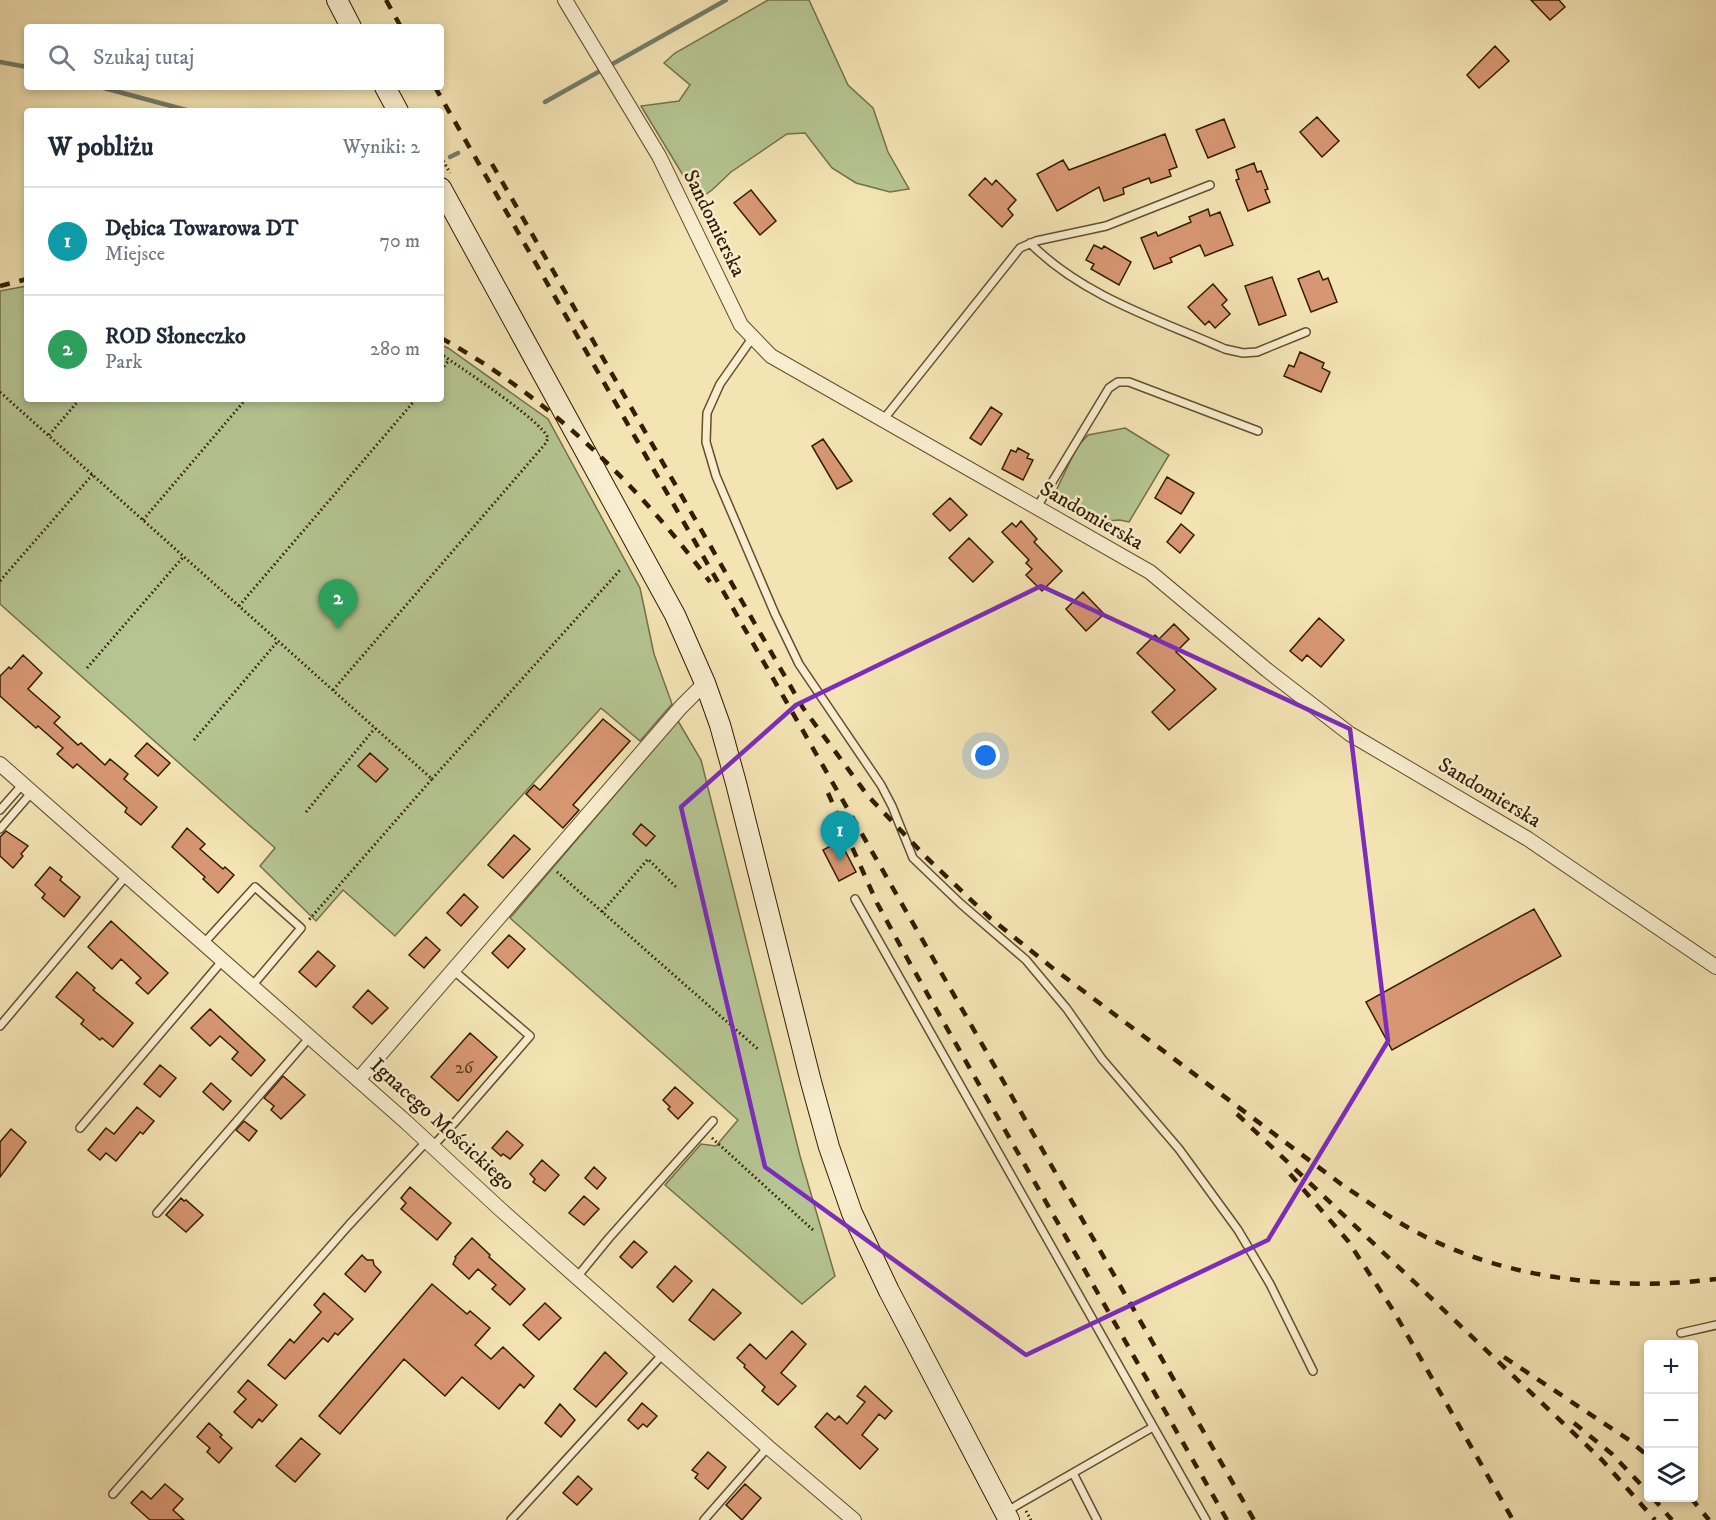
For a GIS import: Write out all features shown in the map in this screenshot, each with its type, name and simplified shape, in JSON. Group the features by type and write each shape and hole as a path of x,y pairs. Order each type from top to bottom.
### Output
{"street":[{"path":"337,0 349,24"},
{"name":"Sandomierska","path":"566,0 660,156 741,325 771,356 1150,572 1267,670 1350,734 1528,839 1716,967"},
{"path":"387,90 396,108"},
{"path":"444,193 675,615 705,683 720,725 736,783 823,1125 852,1213 889,1291 1007,1518"},
{"path":"358,1080 681,707 705,683"},
{"name":"Ignacego Mościckiego","path":"0,764 430,1143 663,1354 854,1520"}],"lane":[{"path":"883,420 1020,248 1030,243 1106,226 1210,185"},
{"path":"1030,243 1062,270 1097,291 1225,349 1243,353 1257,352 1306,332"},
{"path":"753,337 720,384 707,413 706,442 716,476 799,664 881,786 892,806 913,858 961,904 1026,960 1067,1009 1102,1059 1179,1149 1244,1239 1270,1284 1313,1371"},
{"path":"1037,507 1109,388 1118,382 1129,382 1258,431"},
{"path":"0,810 28,788"},
{"path":"0,829 28,788"},
{"path":"0,1026 127,875"},
{"path":"204,943 255,887 301,928 252,986"},
{"path":"855,899 1206,1520"},
{"path":"80,1128 223,960"},
{"path":"113,1494 349,1225 430,1143 457,1120 530,1036 453,970"},
{"path":"158,1213 310,1037"},
{"path":"577,1277 713,1121"},
{"path":"1681,1333 1716,1325"},
{"path":"511,1520 663,1354"},
{"path":"1007,1518 1073,1473 1153,1427"},
{"path":"704,1520 768,1446"},
{"path":"1073,1473 1097,1520"}],"path":[{"path":"333,690 548,438 543,430 507,400 444,356"},
{"path":"444,366 449,360"},
{"path":"0,392 432,779"},
{"path":"49,435 77,402"},
{"path":"143,520 243,402"},
{"path":"239,606 413,402"},
{"path":"0,581 93,474"},
{"path":"87,668 184,556"},
{"path":"301,928 621,569"},
{"path":"194,740 278,641"},
{"path":"306,812 375,728"},
{"path":"602,912 648,859 678,890"},
{"path":"547,862 759,1050"},
{"path":"704,1131 813,1230"}],"highlighted area":[{"path":"1041,586 1350,729 1388,1041 1268,1240 1026,1355 765,1167 681,807 796,705"}],"green space":[{"path":"768,0 809,0 848,85 873,108 888,152 909,189 890,192 856,183 832,168 805,133 787,134 731,172 698,200 641,106 679,101 690,85 664,63 675,53"},
{"path":"24,287 24,402 444,402 444,346 448,348 548,419 640,588 654,654 672,704 640,741 601,708 395,936 343,890 316,921 260,866 275,848 0,604 0,291"},
{"path":"1125,428 1169,455 1129,522 1120,520 1090,522 1053,497 1077,447 1088,435"},
{"path":"678,721 701,760 800,1156 835,1276 802,1304 665,1185 701,1144 716,1146 738,1120 510,918"}],"building":[{"path":"1531,0 1559,0 1565,7 1550,20"},
{"path":"1495,46 1509,61 1479,88 1467,75"},
{"path":"1317,117 1339,141 1322,157 1300,132"},
{"path":"1224,119 1235,147 1208,158 1196,130"},
{"path":"1165,134 1177,167 1169,170 1171,176 1151,183 1149,178 1123,188 1124,194 1104,201 1099,187 1057,211 1037,174 1063,160 1069,170"},
{"path":"1254,163 1257,172 1261,171 1270,202 1248,211 1236,180 1239,179 1236,170"},
{"path":"985,178 992,185 996,180 1016,200 1008,209 1013,215 1002,227 969,195"},
{"path":"751,190 776,221 760,235 734,203"},
{"path":"1208,209 1210,216 1220,212 1233,245 1205,256 1200,245 1170,258 1172,262 1154,269 1141,238 1156,232 1158,236 1191,222 1189,217"},
{"path":"1094,245 1102,249 1104,246 1131,262 1119,285 1091,269 1094,264 1086,260"},
{"path":"1319,271 1323,280 1328,278 1337,302 1311,312 1298,279"},
{"path":"1272,277 1286,315 1259,325 1245,286"},
{"path":"1213,284 1227,300 1222,305 1230,314 1215,328 1209,321 1205,325 1188,307"},
{"path":"1300,352 1324,363 1322,368 1330,372 1321,392 1284,376 1289,365 1294,367"},
{"path":"991,407 1002,414 981,445 970,438"},
{"path":"823,439 852,481 837,489 812,446"},
{"path":"1018,448 1029,454 1027,458 1033,460 1023,480 1002,469 1011,450 1016,452"},
{"path":"1167,477 1194,493 1181,514 1155,498"},
{"path":"950,498 967,515 950,531 933,514"},
{"path":"1021,521 1037,539 1034,542 1062,571 1042,591 1026,575 1032,569 1026,563 1029,560 1002,532 1012,523 1016,527"},
{"path":"1181,524 1194,535 1180,553 1167,542"},
{"path":"969,538 993,562 973,582 949,558"},
{"path":"1083,592 1104,614 1086,631 1066,609"},
{"path":"1319,618 1344,640 1321,667 1307,655 1302,661 1290,651"},
{"path":"1174,624 1189,639 1176,652 1216,689 1169,730 1152,712 1175,690 1137,653 1155,635 1159,639"},
{"path":"23,655 42,673 28,689 60,717 54,723 105,765 110,759 128,774 124,779 157,807 141,825 125,812 127,808 77,764 73,768 57,754 63,748 0,696 0,676 9,667 11,669"},
{"path":"603,719 630,741 573,805 579,810 563,828 526,794 534,785 540,790"},
{"path":"147,743 170,763 158,776 135,756"},
{"path":"370,753 388,769 376,782 358,766"},
{"path":"641,824 655,836 646,846 633,834"},
{"path":"187,828 205,844 200,849 223,869 225,867 234,875 218,893 203,879 205,877 172,847"},
{"path":"6,831 28,846 13,868 0,856 0,837"},
{"path":"514,835 530,849 503,878 488,865"},
{"path":"840,841 856,872 839,881 823,850"},
{"path":"50,867 62,877 60,880 80,897 64,917 42,898 45,894 35,885"},
{"path":"464,894 478,907 461,926 447,913"},
{"path":"1534,909 1561,956 1392,1050 1366,1002"},
{"path":"111,921 168,973 148,994 136,983 141,978 121,959 112,969 88,947"},
{"path":"509,935 525,949 508,968 492,953"},
{"path":"426,937 440,950 424,968 409,955"},
{"path":"318,951 335,966 316,987 299,972"},
{"path":"77,972 95,988 93,990 133,1023 113,1047 102,1038 100,1040 81,1024 84,1020 56,997"},
{"path":"368,990 388,1008 372,1024 353,1007"},
{"path":"210,1009 265,1060 251,1076 232,1059 238,1052 220,1036 210,1046 191,1028"},
{"path":"470,1033 497,1057 458,1101 431,1077"},
{"path":"160,1065 176,1078 160,1097 144,1084"},
{"path":"283,1076 305,1095 281,1119 271,1110 274,1106 264,1098"},
{"path":"211,1083 231,1101 223,1110 203,1092"},
{"path":"675,1087 693,1103 678,1119 663,1100"},
{"path":"137,1107 154,1121 143,1134 140,1132 116,1161 106,1153 100,1160 88,1150 106,1128 114,1134"},
{"path":"244,1121 257,1131 249,1141 236,1130"},
{"path":"11,1129 26,1142 0,1177 0,1142"},
{"path":"507,1131 523,1145 510,1159 503,1154 501,1156 492,1148"},
{"path":"542,1160 559,1175 545,1191 533,1182 535,1179 530,1174"},
{"path":"594,1167 606,1178 597,1189 585,1178"},
{"path":"410,1187 451,1223 437,1240 401,1209 406,1203 401,1198"},
{"path":"584,1196 599,1209 584,1225 569,1213"},
{"path":"181,1198 203,1215 186,1232 166,1215"},
{"path":"472,1238 490,1255 489,1257 525,1289 510,1305 492,1289 496,1285 478,1269 469,1279 453,1264 455,1257"},
{"path":"634,1241 647,1252 632,1268 620,1257"},
{"path":"362,1255 367,1260 373,1260 374,1265 381,1272 365,1292 345,1274"},
{"path":"675,1266 692,1281 673,1302 657,1287"},
{"path":"432,1284 467,1314 470,1311 490,1328 475,1345 491,1359 503,1347 534,1376 524,1388 520,1384 499,1409 462,1377 445,1396 404,1359 340,1434 319,1416"},
{"path":"713,1289 741,1313 714,1340 689,1320"},
{"path":"324,1293 353,1319 338,1335 335,1333 328,1342 323,1338 285,1379 268,1365 290,1339 294,1343 321,1312 314,1305"},
{"path":"545,1303 561,1318 539,1340 523,1325"},
{"path":"792,1331 806,1344 781,1373 796,1386 778,1405 762,1391 765,1387 737,1358 750,1344 766,1359"},
{"path":"605,1352 627,1373 596,1407 574,1389"},
{"path":"248,1380 277,1405 262,1422 259,1419 252,1428 234,1412 246,1399 238,1392"},
{"path":"865,1386 892,1411 885,1419 879,1414 862,1435 878,1449 860,1469 815,1427 827,1413 835,1420 839,1416 847,1424 865,1402 857,1396"},
{"path":"642,1403 657,1416 647,1427 643,1424 638,1429 628,1420"},
{"path":"560,1404 575,1420 561,1437 545,1423"},
{"path":"209,1423 232,1448 219,1463 207,1452 210,1448 197,1437"},
{"path":"301,1438 320,1454 295,1482 276,1466"},
{"path":"708,1452 726,1467 708,1489 695,1478 698,1474 692,1470"},
{"path":"578,1476 592,1489 577,1505 563,1493"},
{"path":"165,1484 183,1499 173,1510 184,1520 150,1520 131,1503 142,1491 151,1499"},
{"path":"745,1484 761,1498 742,1520 726,1505"}],"waterway":[{"path":"545,102 726,0"},
{"path":"0,62 24,66"},
{"path":"111,90 179,108"},
{"path":"450,157 458,153"}],"railway":[{"path":"386,0 399,24"},
{"path":"437,90 1254,1520"},
{"path":"492,164 803,708 868,796 927,858 990,918 1050,966 1341,1184 1395,1220 1430,1239 1498,1265 1570,1279 1643,1284 1716,1279"},
{"path":"0,286 24,280"},
{"path":"444,340 518,387 589,445 653,511 710,582"},
{"path":"828,793 877,903 907,958 1227,1520"},
{"path":"1237,1114 1602,1460 1655,1520"},
{"path":"1290,1174 1348,1241 1393,1310 1513,1520"},
{"path":"1504,1357 1629,1440 1644,1453"},
{"path":"1574,1423 1612,1454 1644,1488"},
{"path":"1656,1502 1672,1520"},
{"path":"1694,1502 1709,1520"}],"place":[{"name":"ROD Słoneczko","path":"338,629"},
{"name":"Dębica Towarowa DT","path":"840,861"}]}
